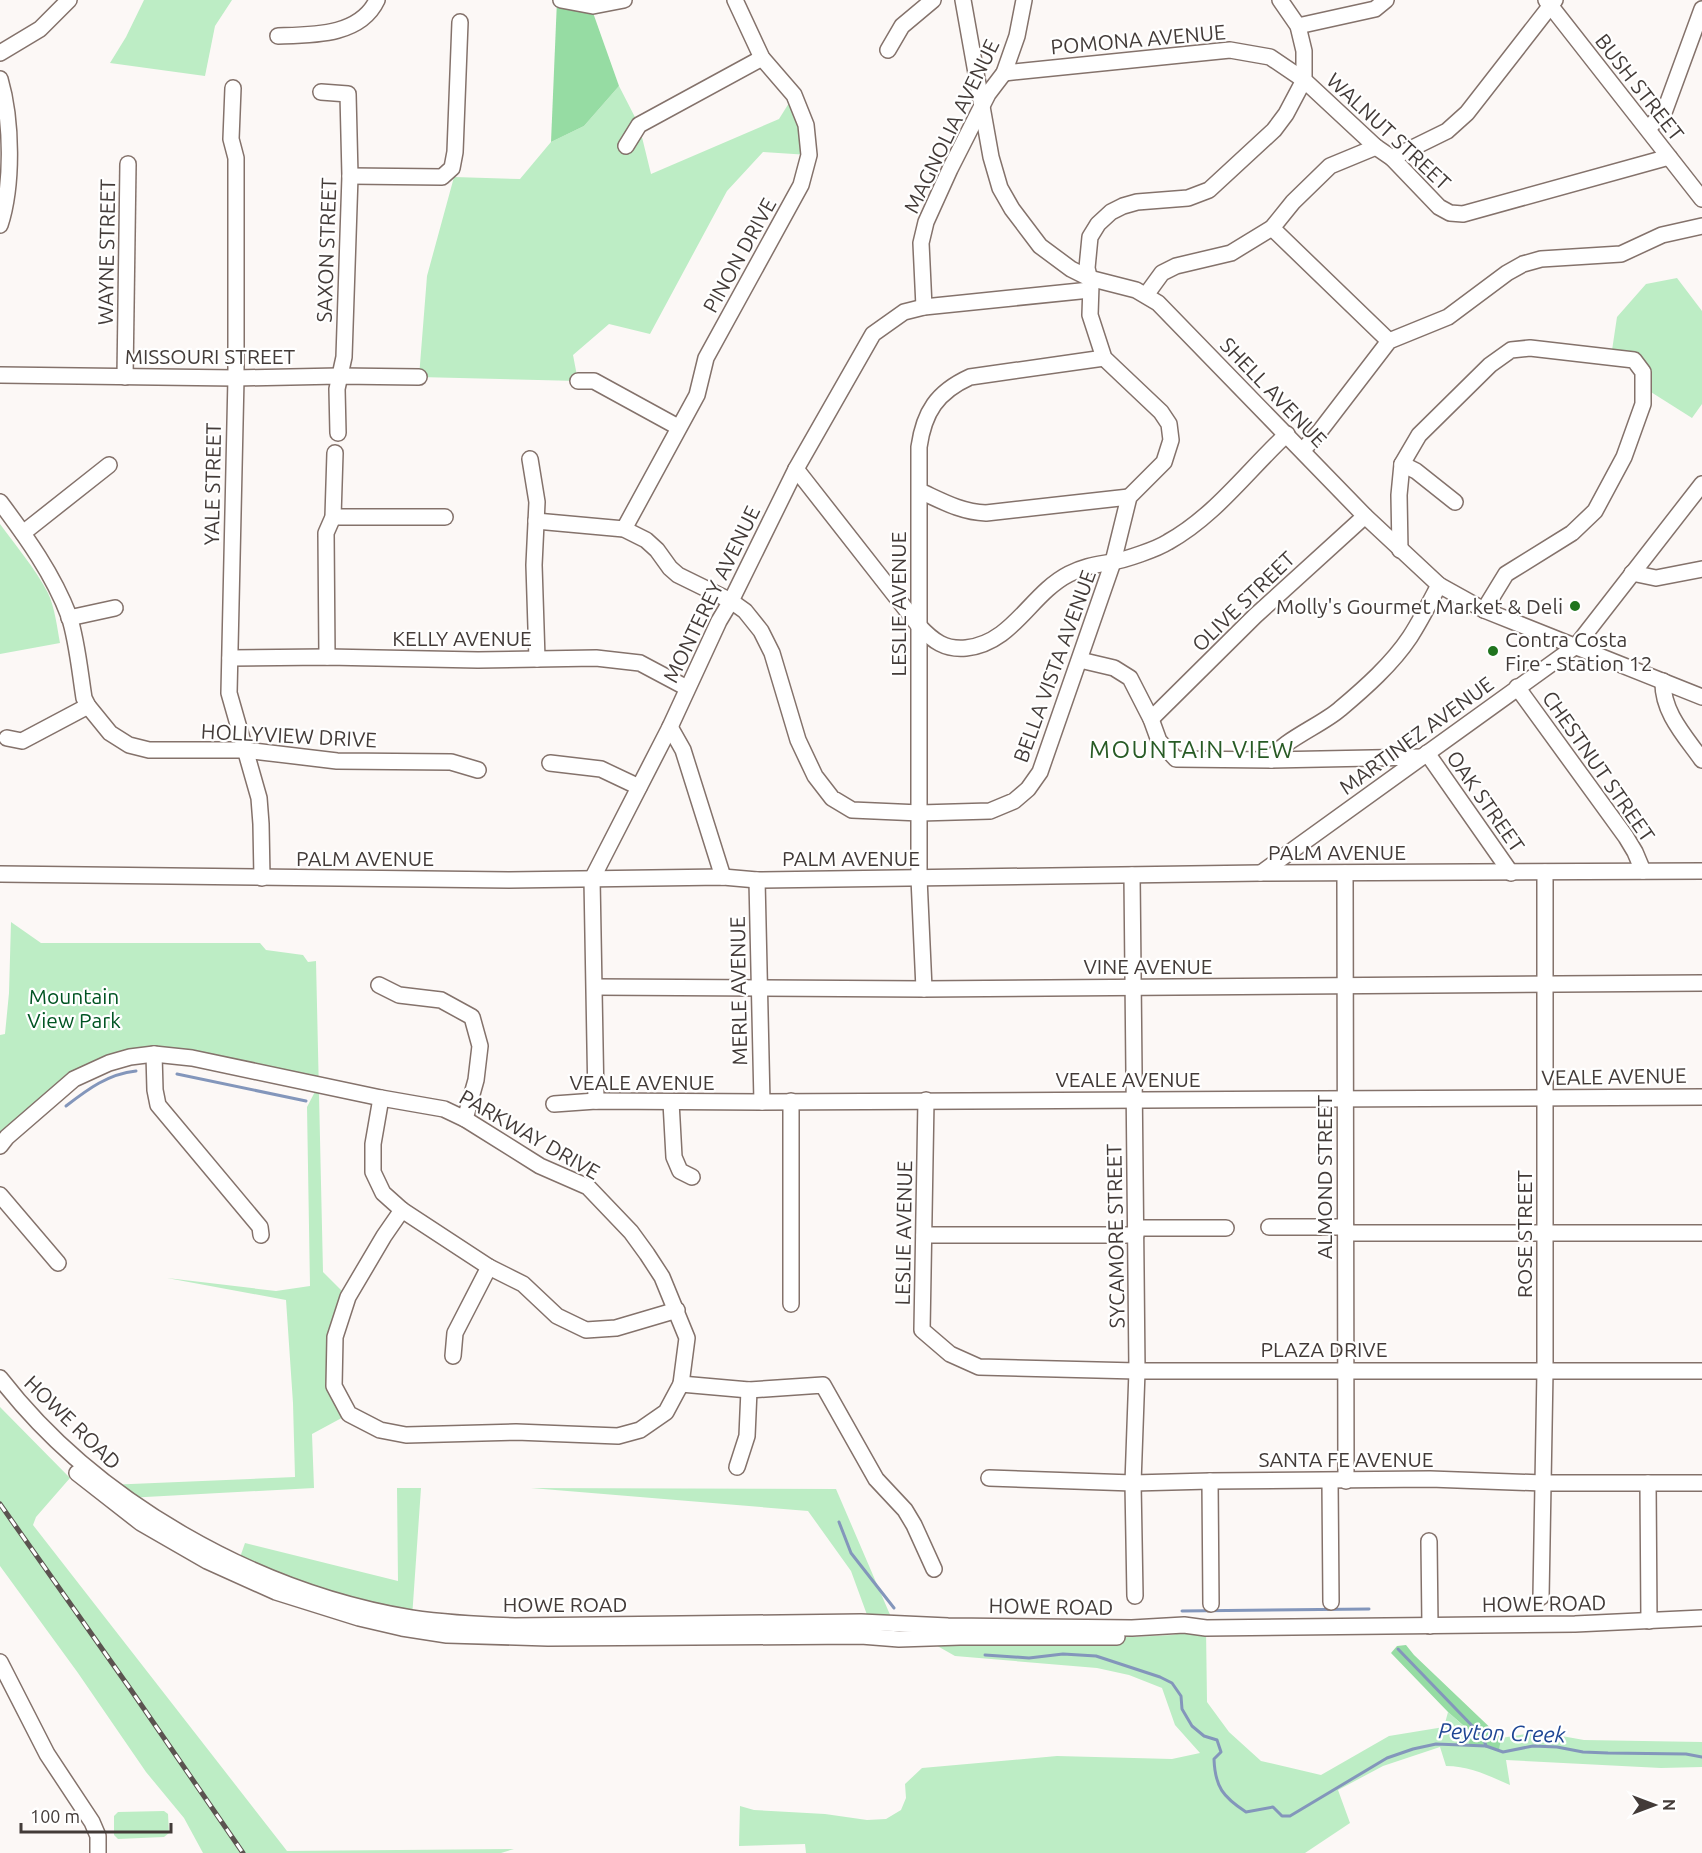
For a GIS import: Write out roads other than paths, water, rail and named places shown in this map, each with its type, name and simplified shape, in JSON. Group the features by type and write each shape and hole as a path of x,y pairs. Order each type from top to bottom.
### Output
{"street":[{"path":"0,53 40,30 69,0"},
{"path":"278,36 334,31 358,23 367,15 377,0"},
{"path":"561,0 593,6 624,0"},
{"name":"PINON DRIVE","path":"624,529 697,395 706,358 801,185 809,155 806,125 794,95 762,58 735,0"},
{"path":"888,50 902,26 933,0"},
{"name":"SHELL AVENUE","path":"963,0 991,157 1000,188 1011,209 1040,246 1090,284 1136,290 1158,303 1365,516 1439,585 1484,610 1702,697"},
{"name":"MAGNOLIA AVENUE","path":"924,308 921,243 926,222 988,94 1004,73 1017,36 1024,0"},
{"name":"WALNUT STREET","path":"1280,0 1298,26 1304,51 1304,80 1376,147 1392,158 1439,207 1450,213 1463,214 1669,157"},
{"path":"1298,26 1375,9 1386,0"},
{"path":"1392,158 1447,131 1467,113 1550,2"},
{"name":"BUSH STREET","path":"1550,2 1702,199"},
{"path":"1648,129 1665,110 1702,9"},
{"path":"350,176 442,177 452,168 455,152 460,22"},
{"name":"POMONA AVENUE","path":"1004,73 1230,50 1270,57 1304,80"},
{"path":"626,146 639,125 762,58"},
{"path":"0,79 7,111 9,178 9,189 0,225"},
{"name":"BELLA VISTA AVENUE","path":"624,529 651,545 678,575 745,611 761,631 776,666 798,740 822,788 832,798 852,810 920,813 990,811 1014,801 1028,789 1040,772 1113,562 1130,497 1164,462 1170,448 1171,431 1161,412 1104,358 1092,324 1087,268 1090,237 1098,224 1111,212 1123,206 1137,202 1188,198 1209,190 1274,130 1286,114 1304,80"},
{"name":"YALE STREET","path":"233,88 231,139 236,158 236,378 229,693 259,798 262,878"},
{"name":"SAXON STREET","path":"321,92 348,94 350,176 344,357 337,389 338,433"},
{"path":"1635,112 1654,110 1668,101"},
{"path":"1146,295 1162,273 1176,266 1231,253 1272,228 1293,202 1330,166 1376,147"},
{"name":"WAYNE STREET","path":"125,377 128,164"},
{"path":"1303,450 1389,341 1448,317 1507,273 1523,264 1541,259 1621,254 1662,235 1702,226"},
{"path":"1272,228 1389,341"},
{"name":"MONTEREY AVENUE","path":"596,1101 592,879 670,727 719,621 796,469 873,334 904,312 1090,284"},
{"path":"1400,550 1399,495 1402,464 1419,435 1490,365 1512,350 1530,348 1634,360 1643,372 1643,404 1624,457 1595,511 1572,533 1506,574 1484,610"},
{"name":"LESLIE AVENUE","path":"924,989 919,878 919,447 921,429 931,407 954,384 970,377 1104,358"},
{"name":"MISSOURI STREET","path":"0,375 236,378 419,377"},
{"path":"578,381 594,381 678,427"},
{"path":"796,469 919,626 932,639 942,646 974,647 1003,634 1055,583 1069,574 1168,543 1233,490 1266,453 1287,434"},
{"path":"327,657 326,533 333,517 335,453"},
{"path":"530,459 537,502 534,565 537,659"},
{"path":"1402,464 1416,471 1455,501"},
{"path":"23,533 109,465"},
{"name":"MARTINEZ AVENUE","path":"1261,873 1576,646 1702,484"},
{"path":"920,491 955,508 986,513 1130,497"},
{"name":"HOLLYVIEW DRIVE","path":"0,502 51,577 69,618 84,698 88,706 110,733 129,745 149,750 245,750 338,761 451,762 477,770"},
{"name":"OLIVE STREET","path":"1151,719 1255,616 1365,516"},
{"path":"333,517 445,517"},
{"path":"536,521 624,529"},
{"path":"1632,573 1656,578 1702,569"},
{"path":"1271,760 1274,753 1284,745 1321,724 1338,711 1382,670 1409,638 1439,585"},
{"path":"69,618 116,608"},
{"name":"KELLY AVENUE","path":"230,658 596,658 640,663 687,688"},
{"name":"OAK STREET","path":"1080,660 1114,668 1130,678 1151,719 1159,741 1176,759 1271,760 1425,755 1512,873"},
{"path":"1663,681 1664,698 1669,713 1702,760"},
{"name":"CHESTNUT STREET","path":"1517,687 1626,837 1643,871"},
{"path":"7,738 22,741 88,706"},
{"path":"670,727 683,750 723,877"},
{"path":"550,763 601,769 639,788"},
{"name":"PALM AVENUE","path":"0,874 262,878 723,877 757,879 1702,871"},
{"name":"ROSE STREET","path":"1540,1597 1545,1371 1545,872"},
{"name":"ALMOND STREET","path":"1331,1602 1345,1370 1345,873"},
{"name":"SYCAMORE STREET","path":"1132,875 1137,1371 1133,1484 1135,1596"},
{"name":"MERLE AVENUE","path":"757,879 762,1102"},
{"name":"VINE AVENUE","path":"595,987 924,989 1702,983"},
{"path":"379,985 399,995 441,1000 472,1017 480,1046 476,1080 465,1119"},
{"path":"154,1054 155,1090 158,1105 260,1227 261,1235"},
{"name":"PARKWAY DRIVE","path":"0,1146 7,1137 74,1079 109,1063 154,1054 192,1058 444,1109 465,1119 540,1166 588,1187 647,1254 662,1277 687,1338 681,1384 666,1412 640,1430 618,1436 516,1432 406,1435 380,1430 349,1414 334,1386 335,1337 348,1297 402,1210"},
{"name":"VEALE AVENUE","path":"554,1104 596,1101 1345,1100 1702,1096"},
{"path":"381,1098 373,1144 374,1172 383,1193 402,1210 489,1267 523,1284 558,1316 586,1330 616,1328 677,1310"},
{"name":"LESLIE AVENUE","path":"926,1100 922,1330 950,1354"},
{"path":"791,1101 791,1304"},
{"path":"671,1102 674,1157 680,1171 692,1177"},
{"path":"0,1195 58,1263"},
{"path":"1269,1227 1346,1230 1702,1233"},
{"path":"924,1234 1226,1228"},
{"path":"453,1356 455,1332 489,1267"},
{"name":"PLAZA DRIVE","path":"950,1354 979,1366 1137,1371 1702,1371"},
{"name":"HOWE ROAD","path":"0,1378 59,1444 79,1462 107,1485 174,1530 238,1563 313,1592 401,1616 471,1624 515,1626 861,1622 948,1626 1132,1628 1184,1624 1206,1628 1430,1626 1702,1618"},
{"path":"681,1384 749,1390 824,1385 876,1479 905,1510 914,1525 933,1569"},
{"path":"737,1467 747,1436 749,1390"},
{"name":"HOWE ROAD","path":"0,1393 75,1472 141,1523 207,1561 276,1592 358,1618 402,1628 447,1635 548,1638 861,1636 899,1640 960,1637 1133,1637 1172,1635 1206,1628"},
{"name":"SANTA FE AVENUE","path":"989,1478 1133,1484 1430,1479 1543,1483 1702,1483"},
{"path":"1210,1481 1211,1604"},
{"path":"1648,1483 1649,1621"},
{"path":"1429,1541 1430,1626"},
{"path":"0,1662 47,1754 92,1822 98,1836 98,1853"}],"waterway":[{"name":"Peyton Creek","path":"66,1106 90,1088 107,1079 136,1071"},
{"name":"Peyton Creek","path":"177,1074 306,1101"},
{"name":"Peyton Creek","path":"839,1522 851,1553 894,1608"},
{"path":"1182,1611 1369,1609"},
{"path":"1398,1649 1483,1737 1486,1746"},
{"name":"Peyton Creek","path":"985,1655 1029,1658 1063,1654 1096,1656 1172,1683 1181,1696 1182,1709 1192,1726 1204,1736 1217,1740 1221,1752 1214,1759 1218,1784 1226,1796 1246,1812 1273,1807 1282,1816 1290,1816 1387,1758 1436,1744 1486,1746 1503,1752 1533,1746 1557,1747 1583,1752 1686,1754 1702,1757"}],"railway":[{"path":"0,1504 243,1853"}],"place":[{"name":"Molly's Gourmet Market & Deli","path":"1575,606"},
{"name":"Contra Costa Fire - Station 12","path":"1493,651"}],"district":[{"name":"MOUNTAIN VIEW","path":"1192,749"}],"park label":[{"name":"Mountain View Park","path":"74,1008"}]}
